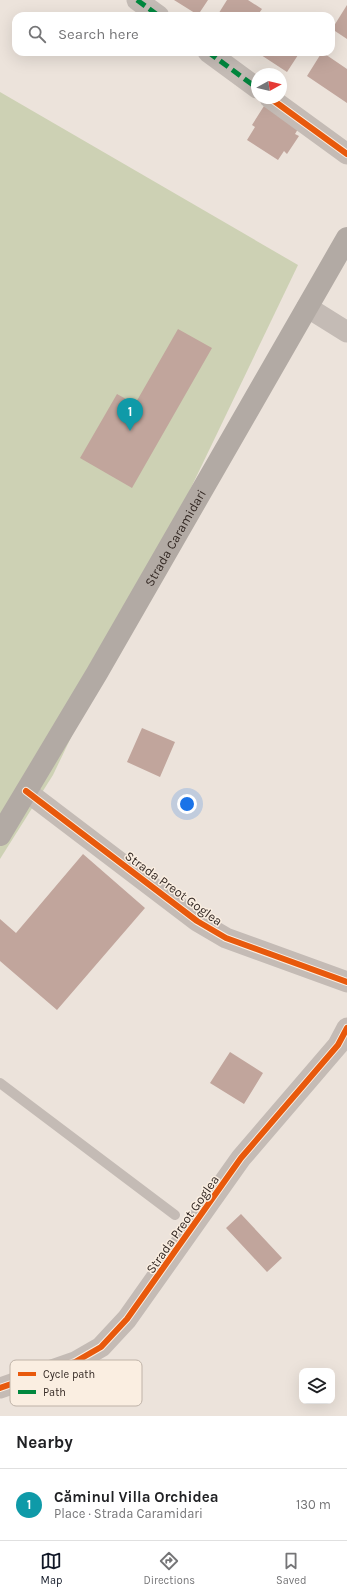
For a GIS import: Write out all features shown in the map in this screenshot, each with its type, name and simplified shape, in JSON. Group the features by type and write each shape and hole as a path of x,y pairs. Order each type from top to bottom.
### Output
{"main road":[{"name":"Strada Caramidari","path":"0,835 97,673 347,238"}],"street":[{"path":"137,0 154,12"},
{"path":"213,56 251,84"},
{"path":"278,104 347,154"},
{"path":"307,308 347,332"},
{"name":"Strada Preot Goglea","path":"26,791 197,921 226,938 347,982"},
{"name":"Strada Preot Goglea","path":"78,1360 101,1347 136,1306 242,1158 338,1045 347,1028"},
{"name":"Strada Preot Goglea","path":"0,1388 10,1385"}],"lane":[{"path":"0,1083 175,1215"}],"green space":[{"path":"0,92 298,265 53,775 0,859"}],"building":[{"path":"174,0 208,0 200,12 193,12"},
{"path":"227,0 248,0 262,9 260,12 220,12"},
{"path":"347,5 347,39 335,31 335,24"},
{"path":"263,56 297,56 287,72 287,68 281,68"},
{"path":"320,56 328,56 347,69 347,103 307,76"},
{"path":"264,106 298,129 295,134 299,136 287,154 284,151 278,160 247,140 255,127 252,125"},
{"path":"178,329 212,348 132,488 80,458 117,394 135,404"},
{"path":"142,728 175,742 160,777 127,762"},
{"path":"83,854 145,908 57,1010 0,961 0,919 16,933"},
{"path":"230,1052 263,1073 244,1104 210,1083"},
{"path":"241,1214 282,1258 267,1272 226,1228"}],"marked path":[{"path":"137,0 154,12"},
{"path":"213,56 251,84"}],"cycle path":[{"path":"278,104 347,154"},
{"path":"26,791 197,921 226,938 347,982"},
{"path":"78,1360 101,1347 127,1319 241,1158 338,1045 347,1028"},
{"path":"0,1388 10,1385"}],"place":[{"name":"Căminul Villa Orchidea","path":"130,431"}]}
